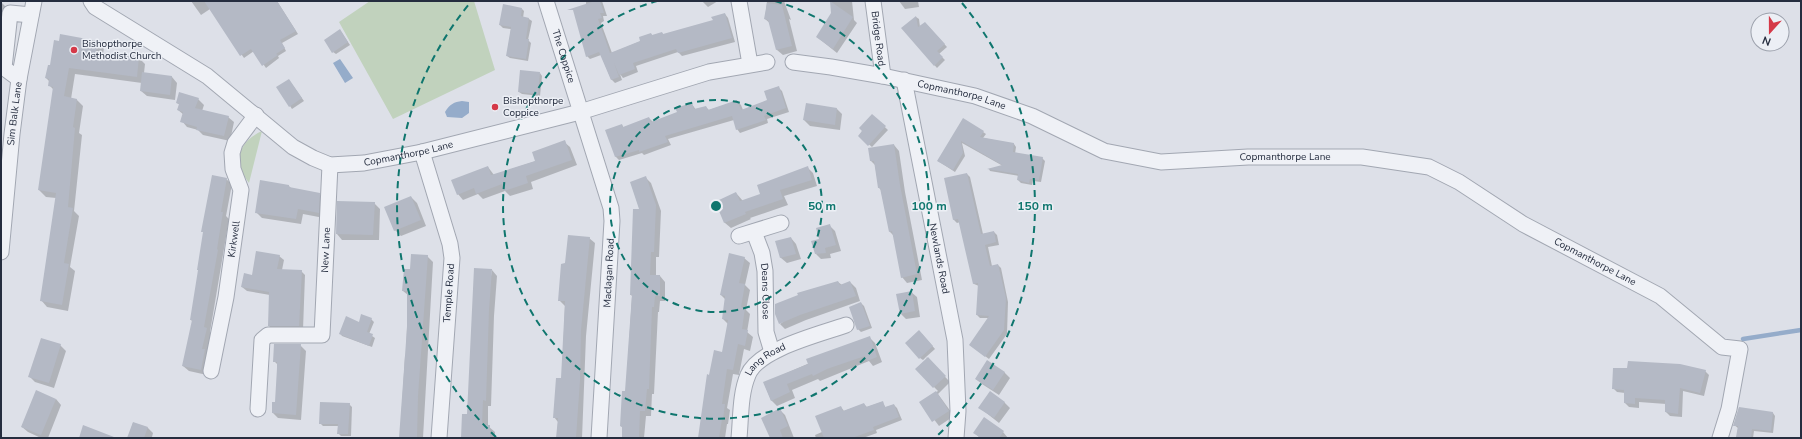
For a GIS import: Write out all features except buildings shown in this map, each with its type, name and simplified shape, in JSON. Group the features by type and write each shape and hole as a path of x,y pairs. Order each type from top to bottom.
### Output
{"street":[{"name":"Copmanthorpe Lane","path":"90,1 95,7 210,71 256,115 293,147 330,165 364,163 422,152 580,112 709,72 767,62"},
{"name":"The Coppice","path":"546,1 580,112"},
{"path":"739,1 750,64"},
{"name":"Bridge Road","path":"873,1 883,76"},
{"path":"19,79 4,68 10,13 33,8"},
{"name":"Sim Balk Lane","path":"1,252 12,134 19,79 33,8"},
{"name":"Copmanthorpe Lane","path":"793,62 883,76 975,96 1032,116 1104,151 1161,162 1248,157 1362,157 1429,167 1458,182 1523,224 1660,296 1722,347 1740,350 1729,409 1720,438"},
{"name":"Newlands Road","path":"904,80 955,340 958,404 956,438"},
{"name":"Maclagan Road","path":"580,112 611,208 612,221 599,438"},
{"name":"Kirkwell","path":"211,371 226,297 241,190 233,169 232,153 235,143 256,115"},
{"name":"Temple Road","path":"422,152 450,244 452,258 439,438"},
{"name":"New Lane","path":"258,409 262,340 268,335 322,335 330,165"},
{"path":"739,236 781,223"},
{"name":"Deans Close","path":"754,232 762,253 765,271 766,332 772,352"},
{"name":"Lang Road","path":"739,438 744,388 749,373 757,361 772,352 846,325"}],"green space":[{"path":"370,1 474,1 495,70 393,119 339,22"},
{"path":"262,131 249,183 240,168 240,153 247,141"}],"water":[{"path":"340,59 353,78 345,83 333,63"},
{"path":"462,101 469,102 469,113 462,118 447,117 445,112 450,105"}],"waterway":[{"path":"1743,339 1801,330"}],"place":[{"name":"Bishopthorpe Methodist Church","path":"74,50"},
{"name":"Bishopthorpe Coppice","path":"495,107"}]}
